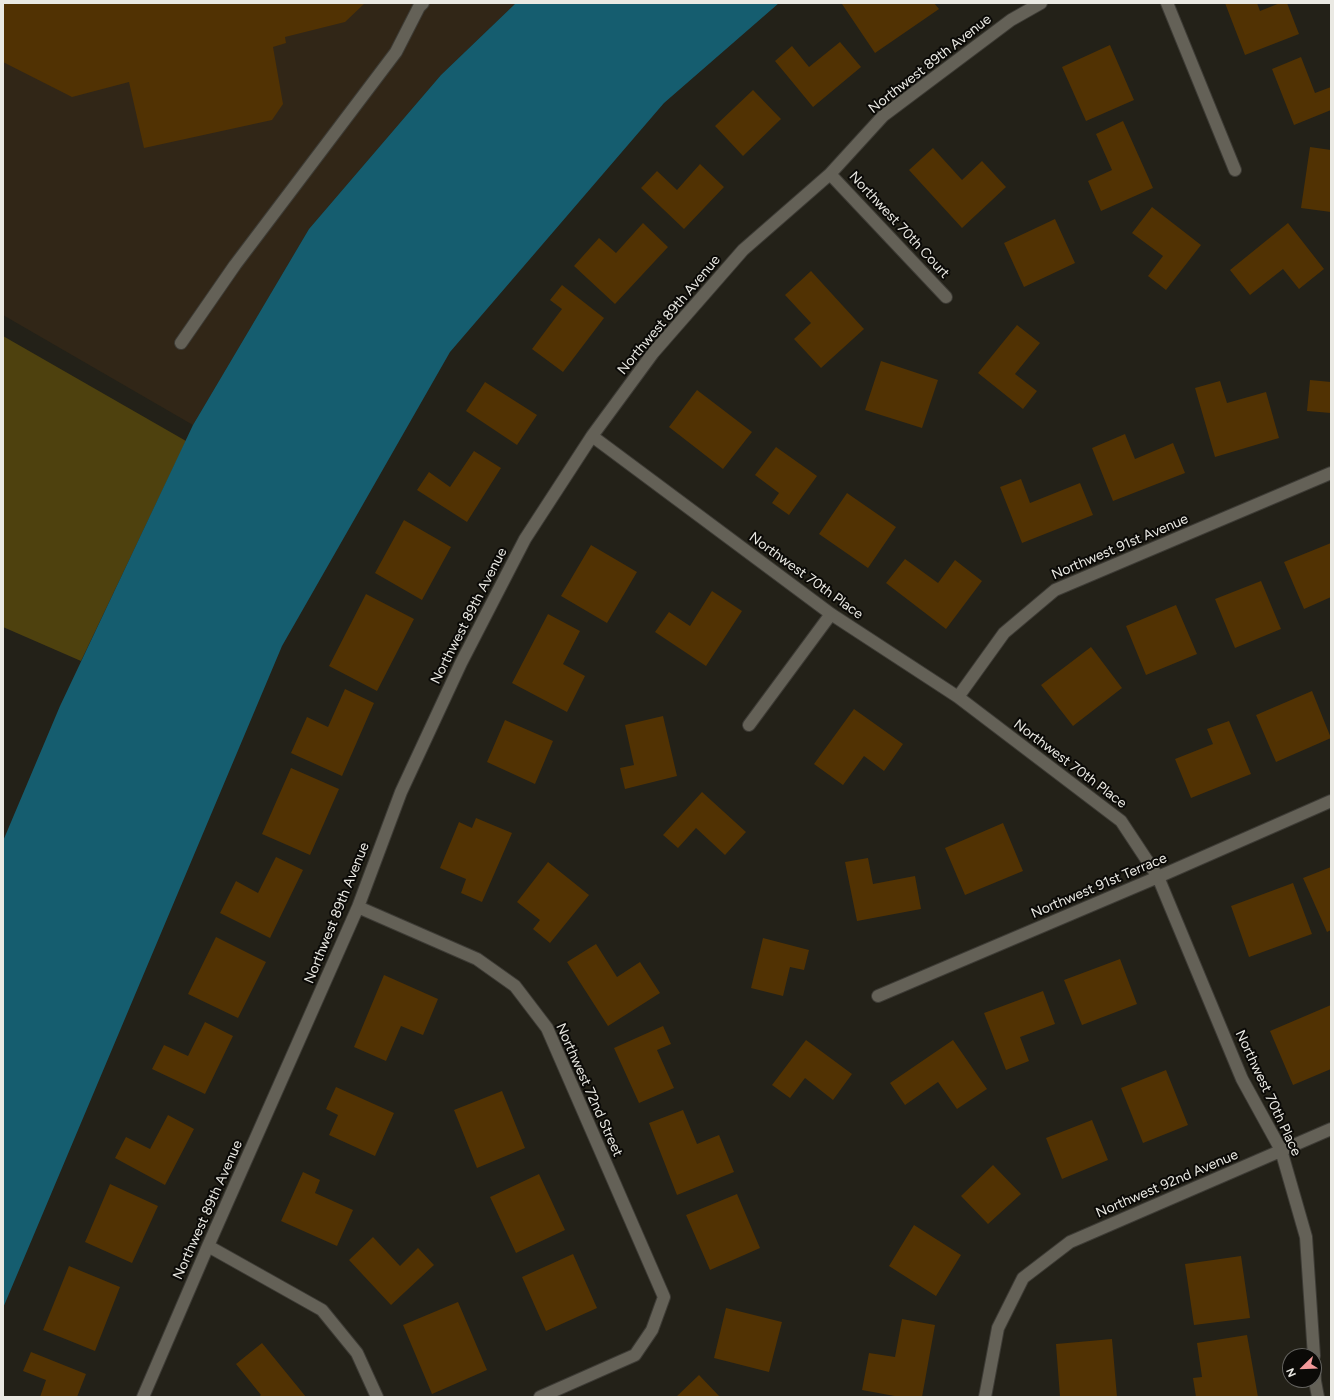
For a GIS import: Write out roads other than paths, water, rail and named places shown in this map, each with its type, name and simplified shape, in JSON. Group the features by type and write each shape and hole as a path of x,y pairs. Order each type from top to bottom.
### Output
{"street":[{"path":"181,343 235,265 396,52 419,7 423,3"},
{"name":"Northwest 89th Avenue","path":"143,1397 358,907 401,792 461,663 525,538 592,436 653,353 743,250 830,174 883,116 1011,20 1041,3"},
{"path":"1167,3 1235,170"},
{"name":"Northwest 70th Court","path":"830,174 946,297"},
{"name":"Northwest 70th Place","path":"592,436 831,614 958,697 1121,821 1158,877 1242,1079 1281,1150 1306,1237 1313,1348"},
{"name":"Northwest 91st Avenue","path":"958,697 1004,633 1055,590 1331,473"},
{"path":"749,725 831,614"},
{"name":"Northwest 91st Terrace","path":"878,996 1158,877 1331,801"},
{"name":"Northwest 72nd Street","path":"358,907 477,959 515,986 547,1028 664,1297 652,1330 635,1355 540,1397"},
{"name":"Northwest 92nd Avenue","path":"985,1397 998,1328 1023,1278 1070,1242 1331,1129"},
{"path":"208,1246 322,1310 357,1353 377,1397"}],"water":[{"path":"516,3 779,3 664,103 450,352 282,646 3,1308 3,841 60,706 193,425 309,229 441,75"}]}
